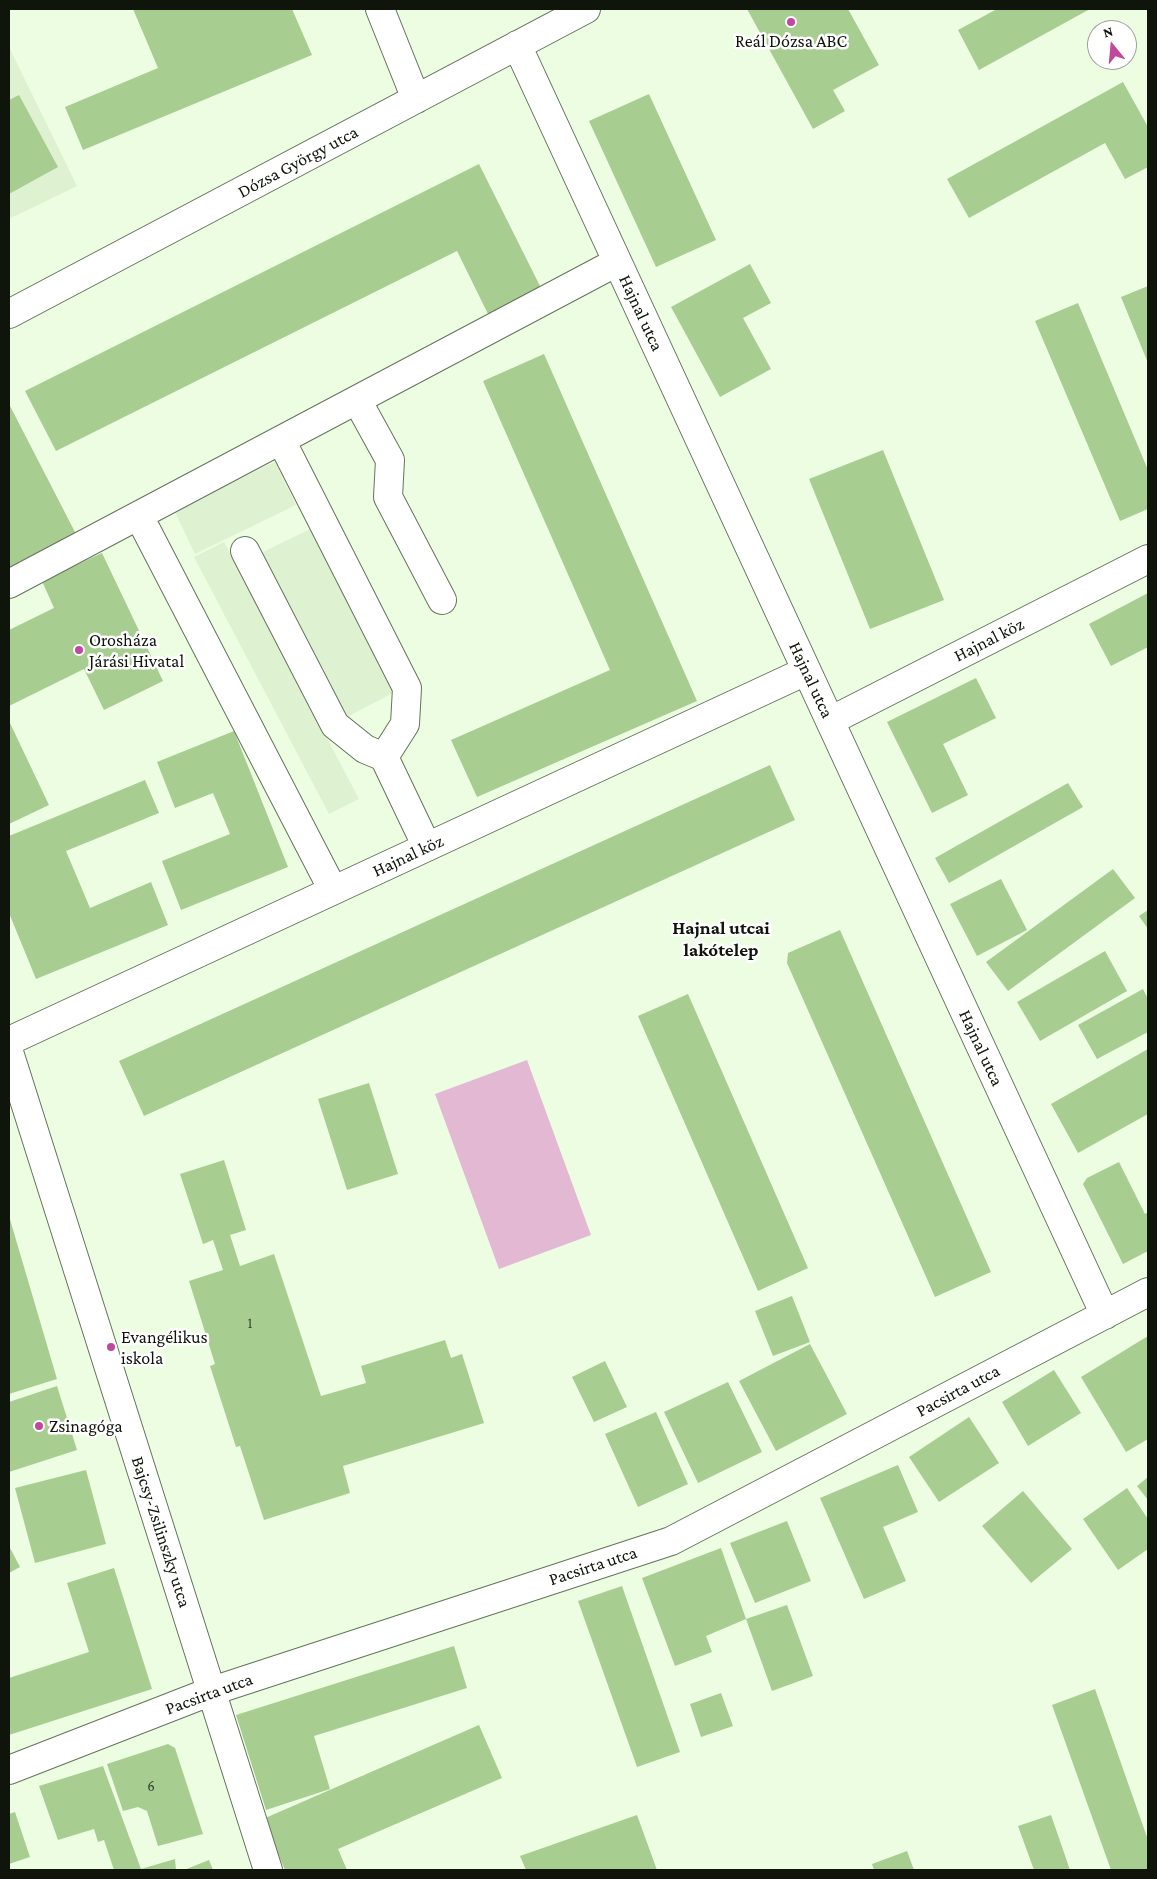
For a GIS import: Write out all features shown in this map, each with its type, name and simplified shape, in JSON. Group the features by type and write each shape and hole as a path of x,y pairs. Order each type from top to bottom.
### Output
{"street":[{"path":"380,9 416,99"},
{"name":"Dózsa György utca","path":"9,314 586,9"},
{"name":"Hajnal utca","path":"517,45 1105,1315"},
{"path":"9,584 617,262"},
{"path":"357,400 390,460 388,497 442,600"},
{"path":"281,440 407,688 405,724 384,756"},
{"path":"139,516 334,890"},
{"path":"245,551 335,725 365,749 384,756 427,847"},
{"name":"Hajnal köz","path":"830,721 1148,559"},
{"name":"Hajnal köz","path":"9,1041 806,671"},
{"name":"Bajcsy-Zsilinszky utca","path":"9,1052 268,1870"},
{"name":"Pacsirta utca","path":"9,1770 212,1691 671,1541 1148,1292"}],"shaded area":[{"path":"9,47 77,186 9,219"},
{"path":"275,462 296,505 195,554 174,510"},
{"path":"312,528 395,692 345,718 261,553"},
{"path":"224,542 359,799 329,814 194,557"},
{"path":"527,1060 591,1235 499,1269 435,1094"}],"building":[{"path":"133,9 292,9 312,55 83,150 65,107 158,68"},
{"path":"747,9 848,9 879,65 833,90 845,111 813,129"},
{"path":"997,9 1090,9 979,70 958,30"},
{"path":"1123,82 1148,127 1148,167 1125,179 1105,143 969,218 947,179"},
{"path":"649,94 716,240 656,267 589,121"},
{"path":"19,95 58,167 9,194 9,100"},
{"path":"479,164 542,290 489,316 457,251 56,451 25,391"},
{"path":"750,264 771,303 743,318 771,369 720,397 671,307"},
{"path":"1148,286 1148,363 1121,297"},
{"path":"1078,303 1148,470 1148,509 1120,521 1035,321"},
{"path":"544,354 697,701 477,797 451,740 610,670 483,381"},
{"path":"9,404 76,534 9,569"},
{"path":"883,450 944,600 870,629 809,479"},
{"name":"Orosháza Járási Hivatal","path":"102,553 163,681 104,710 84,669 9,706 9,630 54,608 42,581"},
{"path":"1148,593 1148,647 1111,666 1089,624"},
{"path":"976,678 996,718 943,744 968,795 932,813 887,722"},
{"path":"9,721 49,805 9,824"},
{"path":"234,731 288,867 181,910 162,861 230,834 213,793 175,808 157,762"},
{"path":"770,765 795,820 144,1116 119,1061"},
{"path":"145,780 159,813 66,851 90,908 151,882 168,925 36,979 9,913 9,836"},
{"path":"1068,783 1083,807 949,883 935,858"},
{"path":"1113,869 1135,898 1008,991 986,962"},
{"path":"1001,879 1027,930 977,956 950,904"},
{"path":"1148,910 1148,929 1139,916"},
{"path":"840,930 991,1272 935,1297 787,963 788,953"},
{"path":"1105,951 1127,991 1040,1041 1017,1002"},
{"path":"1143,989 1148,999 1148,1032 1097,1059 1078,1025"},
{"path":"688,994 808,1268 758,1291 638,1016"},
{"path":"1148,1049 1148,1114 1078,1153 1051,1104"},
{"path":"369,1083 398,1174 347,1190 318,1099"},
{"path":"224,1160 246,1230 230,1235 240,1266 274,1254 321,1396 366,1383 361,1366 445,1340 451,1358 462,1354 484,1423 343,1466 350,1493 264,1520 240,1446 236,1447 210,1366 215,1364 189,1281 223,1270 213,1240 203,1244 180,1174"},
{"path":"1119,1162 1145,1214 1148,1212 1148,1251 1123,1264 1083,1184 1087,1178"},
{"path":"9,1216 57,1379 9,1394"},
{"path":"792,1296 810,1342 773,1356 755,1311"},
{"path":"1148,1336 1148,1439 1126,1452 1081,1377"},
{"path":"810,1344 847,1414 776,1451 739,1381"},
{"path":"605,1361 627,1407 594,1422 572,1377"},
{"path":"1054,1370 1081,1413 1028,1446 1002,1402"},
{"path":"728,1382 762,1452 698,1483 664,1412"},
{"name":"Zsinagóga","path":"57,1386 77,1450 9,1472 9,1402"},
{"path":"656,1412 688,1484 638,1507 605,1434"},
{"path":"969,1417 999,1463 939,1502 909,1457"},
{"path":"898,1465 918,1512 883,1527 906,1581 864,1599 820,1498"},
{"path":"86,1470 106,1544 35,1563 15,1488"},
{"path":"1148,1477 1148,1500 1137,1486"},
{"path":"1127,1488 1148,1519 1148,1549 1118,1570 1083,1519"},
{"path":"1023,1491 1072,1549 1031,1583 982,1526"},
{"path":"787,1521 811,1581 755,1603 730,1543"},
{"path":"9,1546 20,1567 9,1573"},
{"path":"721,1548 746,1619 706,1636 712,1652 675,1666 642,1578"},
{"path":"114,1568 152,1689 9,1735 9,1678 89,1652 67,1583"},
{"path":"622,1586 680,1752 637,1767 578,1601"},
{"path":"787,1605 813,1676 772,1691 746,1619"},
{"path":"454,1646 467,1688 314,1736 330,1789 266,1810 236,1715"},
{"path":"1095,1689 1148,1840 1148,1870 1111,1870 1052,1705"},
{"path":"721,1693 733,1726 701,1737 690,1704"},
{"path":"479,1725 502,1778 338,1849 347,1870 285,1870 263,1819"},
{"path":"168,1744 175,1748 203,1834 158,1846 147,1811 138,1807 123,1811 107,1764"},
{"path":"103,1766 141,1869 175,1859 176,1870 114,1870 104,1840 98,1842 94,1829 58,1840 39,1786"},
{"path":"15,1812 30,1857 9,1864 9,1814"},
{"path":"637,1815 657,1870 526,1870 520,1856"},
{"path":"1051,1815 1070,1870 1034,1870 1018,1826"},
{"path":"907,1851 914,1870 874,1870 872,1864"},
{"path":"209,1860 213,1870 184,1870"}],"place":[{"name":"Reál Dózsa ABC","path":"791,22"},
{"name":"Orosháza Járási Hivatal","path":"79,650"},
{"name":"Evangélikus iskola","path":"111,1347"},
{"name":"Zsinagóga","path":"39,1426"}],"district":[{"name":"Hajnal utcai lakótelep","path":"721,939"}]}
